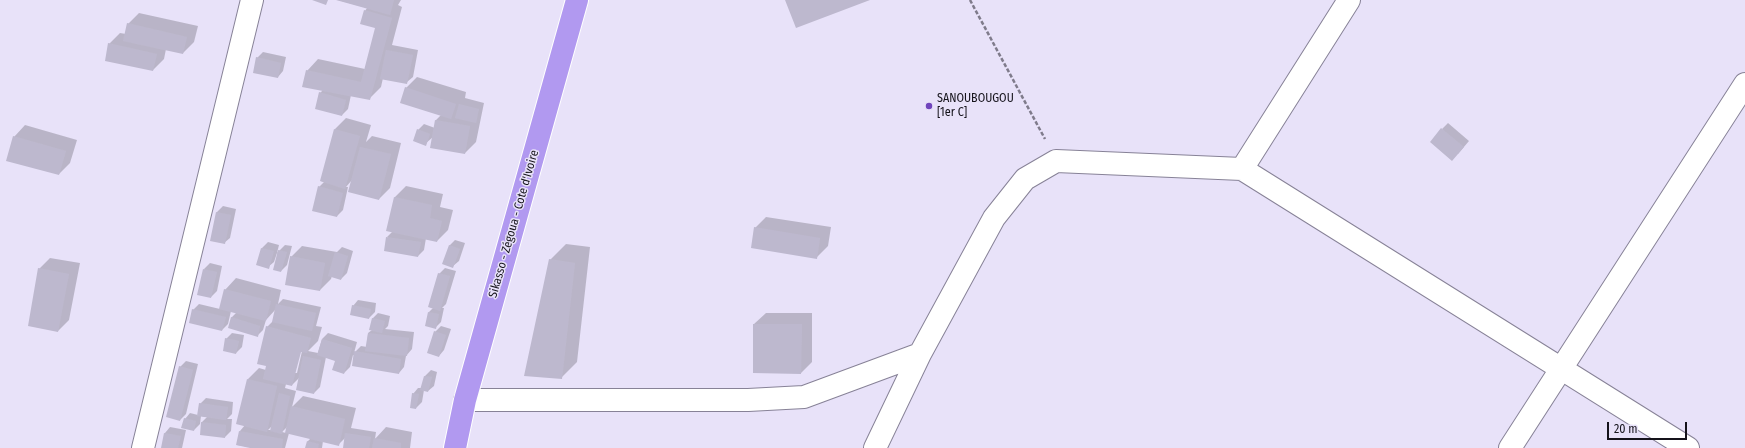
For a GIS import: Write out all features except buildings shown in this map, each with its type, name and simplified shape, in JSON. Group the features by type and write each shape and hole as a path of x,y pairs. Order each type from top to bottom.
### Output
{"highway":[{"name":"Sikasso - Zégoua - Cote d'Ivoire","path":"455,448 465,400 577,0"}],"street":[{"path":"143,448 252,0"},
{"path":"1242,169 1349,0"},
{"path":"1510,448 1745,84"},
{"path":"875,448 920,354 994,218 1025,178 1056,161 1242,169 1688,448"},
{"path":"465,400 748,400 804,397 920,354"}],"path":[{"path":"970,0 1056,161"}],"place":[{"name":"SANOUBOUGOU [1er C]","path":"929,106"}]}
